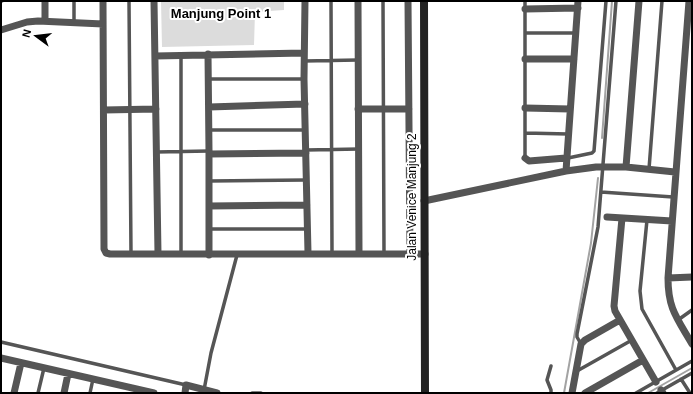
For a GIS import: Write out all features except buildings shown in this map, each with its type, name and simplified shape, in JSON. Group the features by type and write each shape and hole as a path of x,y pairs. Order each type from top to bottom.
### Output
{"street":[{"path":"45,1 45,22"},
{"path":"103,1 104,249 106,253 209,255 308,253 425,254"},
{"path":"154,1 158,254"},
{"path":"305,1 304,79 308,253"},
{"path":"358,1 359,253"},
{"path":"408,1 410,254"},
{"name":"Jalan Venice Manjung 2","path":"424,1 425,393"},
{"path":"626,167 639,1"},
{"path":"689,1 690,19 675,172 668,278 672,311 691,339"},
{"path":"525,9 578,5 566,171"},
{"path":"1,30 27,22 103,24"},
{"path":"155,56 304,53"},
{"path":"208,54 210,153 209,255"},
{"path":"525,59 574,59"},
{"path":"209,107 305,104"},
{"path":"525,108 570,108"},
{"path":"104,110 156,109"},
{"path":"358,109 409,109"},
{"path":"210,153 306,152"},
{"path":"525,158 529,161 566,158"},
{"path":"424,201 566,171 603,167 626,167 675,172"},
{"path":"209,206 307,205"},
{"path":"607,217 672,221"},
{"path":"622,218 614,301 615,311 656,382"},
{"path":"668,278 692,277"},
{"path":"572,393 581,344 585,340 620,320"},
{"path":"1,358 142,392 154,393"},
{"path":"585,393 643,360"},
{"path":"14,393 21,363"},
{"path":"64,393 68,374"},
{"path":"116,393 117,385"},
{"path":"184,393 186,385 218,393"}],"lane":[{"path":"74,1 74,23"},
{"path":"129,1 131,254"},
{"path":"331,1 332,253"},
{"path":"383,1 384,254"},
{"path":"525,1 525,158"},
{"path":"566,158 592,154 594,151 606,1"},
{"path":"581,344 578,340 577,334 598,227 616,1"},
{"path":"649,169 662,1"},
{"path":"525,33 576,33"},
{"path":"180,55 182,254"},
{"path":"304,61 358,60"},
{"path":"208,79 304,79"},
{"path":"209,130 305,130"},
{"path":"525,133 568,134"},
{"path":"306,152 359,149"},
{"path":"156,152 210,153"},
{"path":"209,181 306,180"},
{"path":"601,192 673,197"},
{"path":"647,220 640,304 676,370"},
{"path":"209,229 307,229"},
{"path":"204,390 211,353 238,255"},
{"path":"678,320 692,310"},
{"path":"576,372 632,340"},
{"path":"1,342 186,385"},
{"path":"636,393 692,361"},
{"path":"551,366 547,380 551,393"},
{"path":"38,393 44,368"},
{"path":"660,392 692,373"},
{"path":"90,393 93,379"},
{"path":"681,379 690,393"},
{"path":"252,393 261,393"}],"shaded area":[{"path":"161,1 284,1 284,10 255,12 254,45 162,47"}],"waterway":[{"path":"602,138 612,1"},
{"path":"564,393 591,243 598,178"},
{"path":"648,393 692,368"}],"district":[{"name":"Manjung Point 1","path":"221,13"}]}
